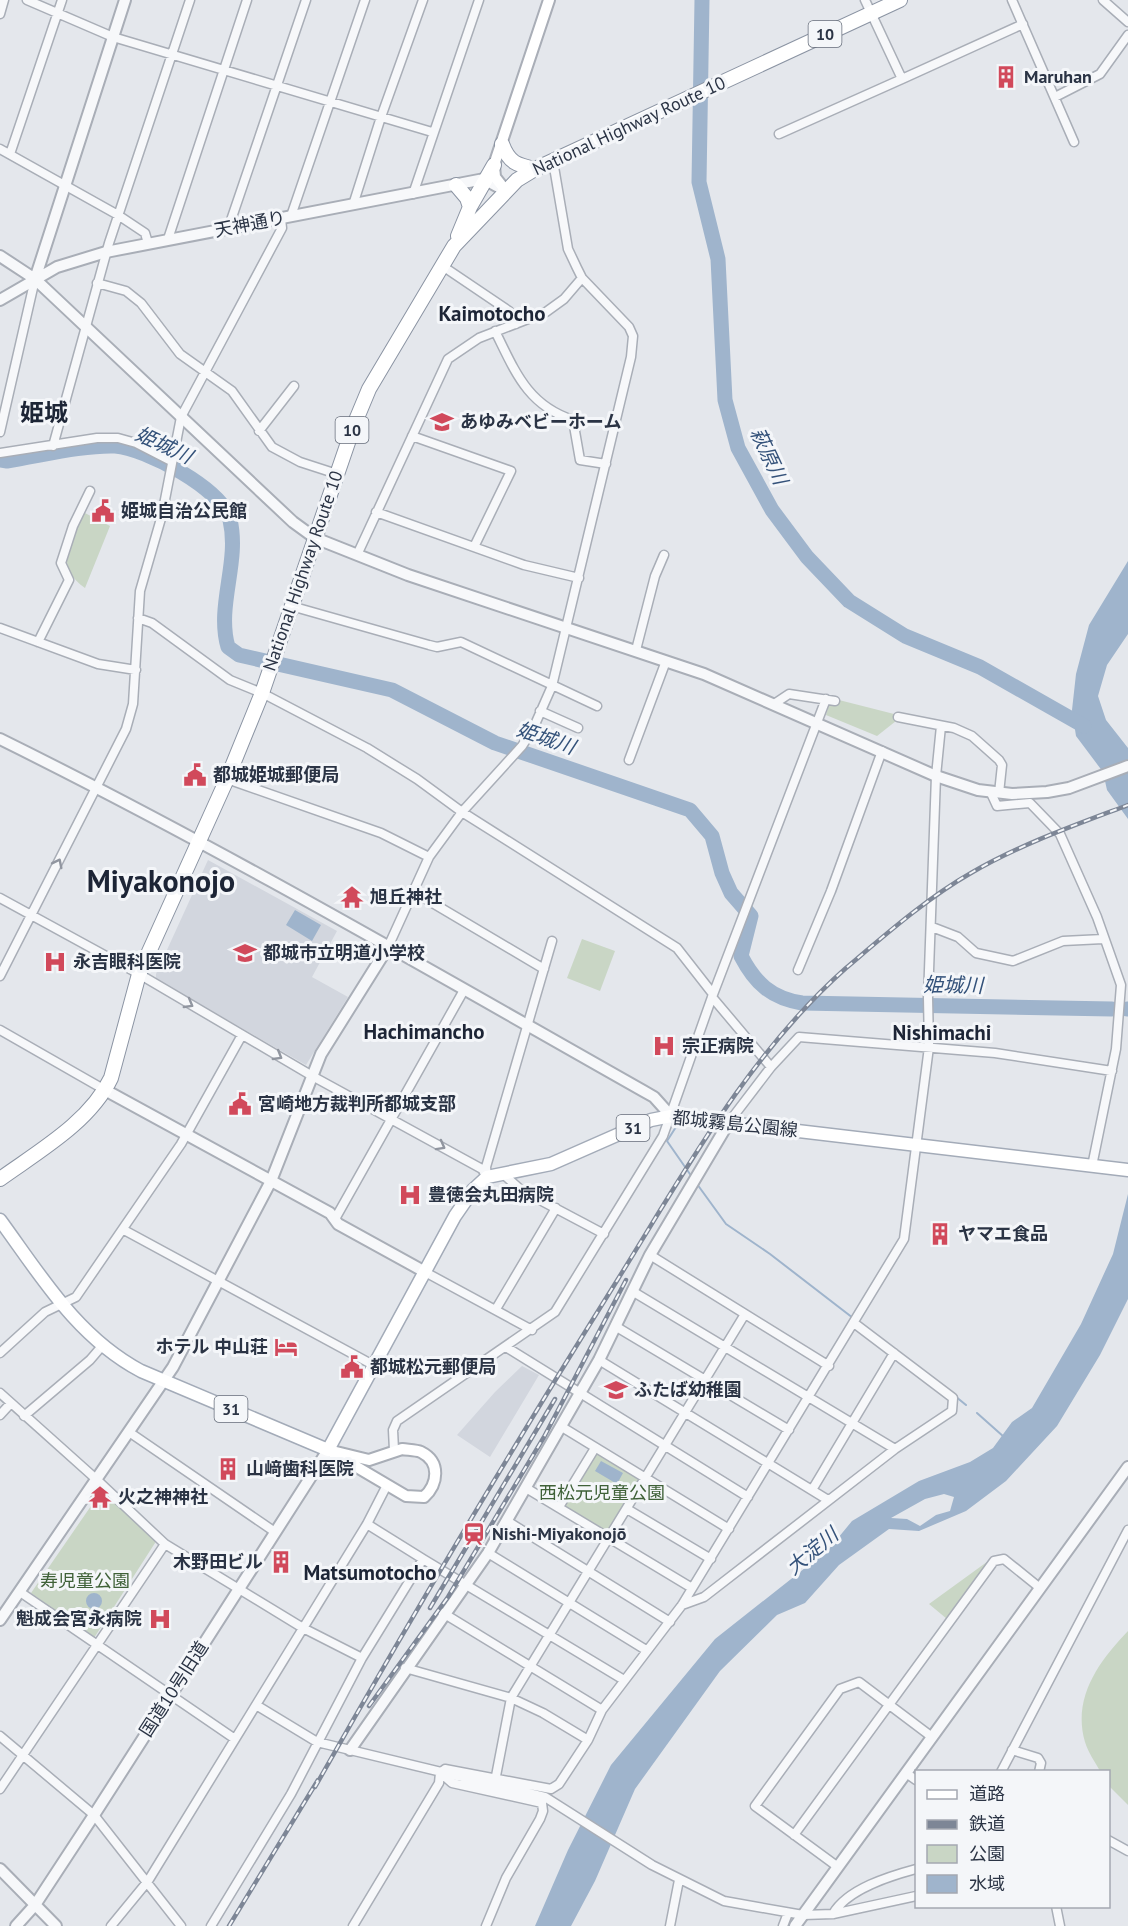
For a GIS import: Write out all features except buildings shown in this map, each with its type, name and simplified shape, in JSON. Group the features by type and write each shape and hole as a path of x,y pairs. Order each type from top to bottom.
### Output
{"highway":[{"name":"National Highway Route 10","path":"0,1179 68,1129 105,1090 111,1078 139,974 227,779 262,693 337,474 369,389 454,246 506,191 535,169 750,70 868,7 900,0"},
{"path":"502,144 507,157 514,164 535,169"},
{"path":"454,246 470,207 494,165"},
{"path":"456,184 467,198 470,207"}],"main road":[{"path":"506,191 495,177 494,165 549,0"},
{"name":"都城霧島公園線","path":"328,1450 455,1216 473,1190 487,1177 501,1172 551,1164 651,1120 671,1116 1128,1170"},
{"name":"31","path":"0,1220 61,1304 102,1346 129,1364 164,1381 328,1450"},
{"path":"328,1450 369,1460 394,1450 420,1452 432,1461 436,1471 435,1483 427,1494 416,1498 406,1496 328,1450"}],"street":[{"path":"0,14 4,0"},
{"path":"27,0 113,37 432,132"},
{"path":"10,154 62,0"},
{"path":"0,432 35,279 125,0"},
{"path":"53,446 106,252 190,0"},
{"path":"168,239 247,0"},
{"path":"228,229 306,0"},
{"path":"0,976 126,729 134,704 140,591 162,515 181,417 282,228 330,102 365,0"},
{"path":"353,205 381,117 423,0"},
{"path":"412,194 479,0"},
{"path":"1012,0 1074,142"},
{"path":"1103,0 1128,22"},
{"path":"868,7 902,79"},
{"path":"779,134 1023,24"},
{"path":"1055,97 1100,74 1128,35"},
{"path":"0,149 118,215 145,233 148,243"},
{"path":"0,1620 164,1381 271,1181 314,1077 321,1054 388,947 429,857 462,812 522,746 533,729 552,687 631,357 633,336 622,318 582,278 568,249 554,161"},
{"path":"484,179 506,191"},
{"name":"天神通り","path":"0,300 57,267 106,252 484,179"},
{"path":"0,256 35,279 293,522 315,538 408,575 666,661 774,704 936,776 995,793 1047,792 1069,788 1128,765"},
{"path":"441,265 509,311 516,324"},
{"path":"357,555 448,359 495,331 546,312 564,299 582,278"},
{"path":"97,283 126,291 141,303 180,354 232,391 245,406 259,431 272,447 300,462 337,474"},
{"path":"495,331 518,377 533,397 553,414 573,420 580,460 606,464"},
{"path":"259,431 294,386"},
{"path":"412,436 511,471 474,547"},
{"path":"0,453 97,438 118,438 136,443 171,462"},
{"path":"38,642 69,580 62,569 61,562 73,526 90,491"},
{"path":"376,512 524,565 579,578"},
{"path":"636,650 655,576 664,555"},
{"path":"291,606 437,647 461,642 552,687 597,706"},
{"path":"138,618 152,623 230,680 262,693 367,748 417,779 462,812 677,948 712,996 771,1067"},
{"path":"0,628 98,664 136,670"},
{"path":"629,760 666,661"},
{"path":"394,1450 393,1430 397,1421 555,1312 663,1136 743,914 817,724 830,700 789,694 774,704"},
{"path":"540,711 578,728"},
{"path":"898,717 964,731 999,760 1002,775 995,793 997,806 1030,803 1060,834 1097,917 1121,985 1112,1071 1095,1166"},
{"path":"353,1926 439,1783 440,1773 445,1769 496,1776 551,1789 559,1784 588,1740 602,1710 646,1650 670,1622 711,1560 904,1239 929,1047 928,998 936,776 941,726"},
{"path":"0,739 199,841 388,947 654,1097 671,1116"},
{"path":"798,970 831,891 882,751"},
{"path":"227,779 381,833 429,857"},
{"path":"414,892 544,969"},
{"path":"0,898 139,974 314,1077 482,1169 487,1177"},
{"path":"932,927 958,937 976,953 1013,961 1062,941 1103,939"},
{"path":"487,1177 486,1167 552,941"},
{"path":"334,1219 464,990"},
{"path":"0,1030 330,1213 338,1224 532,1330"},
{"path":"0,1353 45,1312 76,1297 124,1230 187,1134 242,1035"},
{"path":"350,1750 443,1613 488,1553 599,1360 650,1255 729,1122 771,1067 799,1037 995,1053 1112,1071"},
{"path":"501,1172 520,1190 604,1234"},
{"path":"496,1309 556,1208"},
{"path":"124,1230 375,1366"},
{"path":"650,1255 829,1366"},
{"path":"632,1291 895,1449"},
{"path":"496,1776 511,1698 745,1314"},
{"path":"682,1605 704,1597 895,1449 951,1411 953,1398 856,1321"},
{"path":"615,1326 789,1430"},
{"path":"24,1416 90,1360 102,1346"},
{"path":"506,1347 748,1497"},
{"path":"812,1490 894,1353"},
{"path":"599,1360 828,1500"},
{"path":"0,1393 165,1544 303,1628 362,1659"},
{"path":"0,1415 11,1404"},
{"path":"562,1427 729,1529"},
{"path":"129,1432 275,1532"},
{"path":"559,1507 596,1448"},
{"name":"国道10号旧道","path":"16,1926 34,1905 94,1815 328,1450"},
{"path":"799,1923 1128,1467"},
{"path":"111,1926 148,1881 367,1524 387,1485"},
{"path":"526,1488 692,1588"},
{"path":"627,1509 711,1560"},
{"path":"507,1521 670,1622"},
{"path":"367,1524 624,1680"},
{"path":"1002,1770 1128,1530"},
{"path":"0,1789 165,1544"},
{"path":"488,1553 646,1650"},
{"path":"211,1926 291,1794 362,1659 423,1559"},
{"path":"794,1835 994,1561 1004,1559 1040,1588"},
{"path":"20,1592 235,1739"},
{"path":"443,1613 602,1710"},
{"path":"405,1668 511,1698 543,1713 588,1740"},
{"path":"838,1867 756,1806 840,1689 859,1682 932,1737"},
{"path":"256,1705 317,1742 545,1797 560,1809 680,1880 724,1901 788,1913 799,1923"},
{"path":"0,1736 94,1815 181,1926"},
{"path":"1012,1750 1038,1758 1041,1763 1039,1770"},
{"path":"440,1773 452,1783 542,1803 540,1819 506,1878 486,1926"},
{"path":"906,1773 915,1779"},
{"path":"1110,1841 1128,1851"},
{"path":"0,1869 56,1926"},
{"path":"833,1914 836,1907 872,1883 915,1869"},
{"path":"670,1926 680,1880"},
{"path":"799,1923 915,1896"},
{"path":"1056,1908 1060,1926"},
{"path":"783,1926 788,1913"}],"shaded area":[{"name":"都城市立明道小学校","path":"208,860 337,931 312,977 348,997 306,1065 156,979 156,974"},
{"path":"522,1366 539,1375 490,1457 457,1435 495,1392"}],"green space":[{"path":"83,512 110,526 85,588 75,580 69,571 67,562 69,543"},
{"path":"835,699 898,715 896,721 877,736 826,715 830,702"},
{"path":"582,939 615,951 600,991 567,978"},
{"name":"西松元児童公園","path":"595,1448 646,1478 609,1538 559,1507"},
{"name":"寿児童公園","path":"102,1490 156,1540 94,1638 31,1593"},
{"path":"991,1559 947,1619 929,1604"},
{"path":"1128,1631 1128,1805 1110,1787 1110,1770 1099,1770 1094,1761 1085,1742 1082,1726 1085,1695 1098,1668"}],"water":[{"path":"1128,561 1128,634 1107,665 1098,696 1106,720 1128,748 1128,819 1107,790 1103,772 1076,736 1072,710 1076,674 1089,625"},
{"path":"295,910 321,925 312,941 286,925"},
{"path":"1128,1194 1128,1299 1100,1355 1057,1426 1006,1481 966,1511 919,1531 889,1529 839,1565 805,1603 777,1615 720,1671 635,1789 595,1881 571,1926 535,1926 568,1850 611,1765 715,1639 829,1549 852,1521 919,1481 970,1462 993,1448 1012,1422 1032,1408 1081,1324 1113,1254","holes":["944,1494 954,1497 950,1511 936,1515 920,1526 907,1519 891,1518 925,1499"]},
{"path":"601,1461 623,1473 617,1484 595,1471"},
{"path":"94,1593 102,1601 94,1609 86,1601"}],"waterway":[{"name":"萩原川","path":"702,0 699,182 718,259 725,400 738,448 772,510 807,557 849,601 905,636 980,667 1084,726"},
{"name":"姫城川","path":"0,460 7,461 89,447 115,446 128,448 163,462 198,483 224,508 230,520 232,552 225,631 228,647 239,655 392,690 495,743 690,810 712,836 722,873 731,893 751,916 741,956 758,981 781,997 802,1003 1112,1009"},
{"path":"676,1127 667,1141 692,1177"},
{"path":"697,1184 726,1224 770,1254 853,1318"},
{"path":"955,1396 966,1405"},
{"path":"977,1413 1004,1437"}],"railway":[{"path":"315,1787 388,1659 668,1197 721,1115 779,1038 846,968 938,894 990,863 1029,844 1128,805"},
{"path":"369,1706 448,1597 544,1437 626,1280"},
{"path":"430,1608 555,1399"},
{"path":"229,1926 318,1780"}],"place":[{"name":"Maruhan","path":"1006,77"},
{"name":"あゆみベビーホーム","path":"442,422"},
{"name":"姫城自治公民館","path":"103,511"},
{"name":"都城姫城郵便局","path":"195,775"},
{"name":"旭丘神社","path":"352,897"},
{"name":"都城市立明道小学校","path":"245,953"},
{"name":"永吉眼科医院","path":"55,962"},
{"name":"宗正病院","path":"664,1046"},
{"name":"宮崎地方裁判所都城支部","path":"240,1104"},
{"name":"豊徳会丸田病院","path":"410,1195"},
{"name":"ヤマエ食品","path":"940,1234"},
{"name":"ホテル 中山荘","path":"286,1347"},
{"name":"都城松元郵便局","path":"352,1367"},
{"name":"ふたば幼稚園","path":"616,1390"},
{"name":"山﨑歯科医院","path":"228,1469"},
{"name":"火之神神社","path":"100,1497"},
{"name":"Nishi-Miyakonojō","path":"474,1534"},
{"name":"木野田ビル","path":"281,1562"},
{"name":"魁成会宮永病院","path":"160,1619"}],"district":[{"name":"Kaimotocho","path":"492,314"},
{"name":"姫城","path":"44,413"},
{"name":"Miyakonojo","path":"161,882"},
{"name":"Hachimancho","path":"424,1032"},
{"name":"Nishimachi","path":"942,1033"},
{"name":"Matsumotocho","path":"370,1573"}],"water label":[{"name":"大淀川","path":"812,1551"}]}
